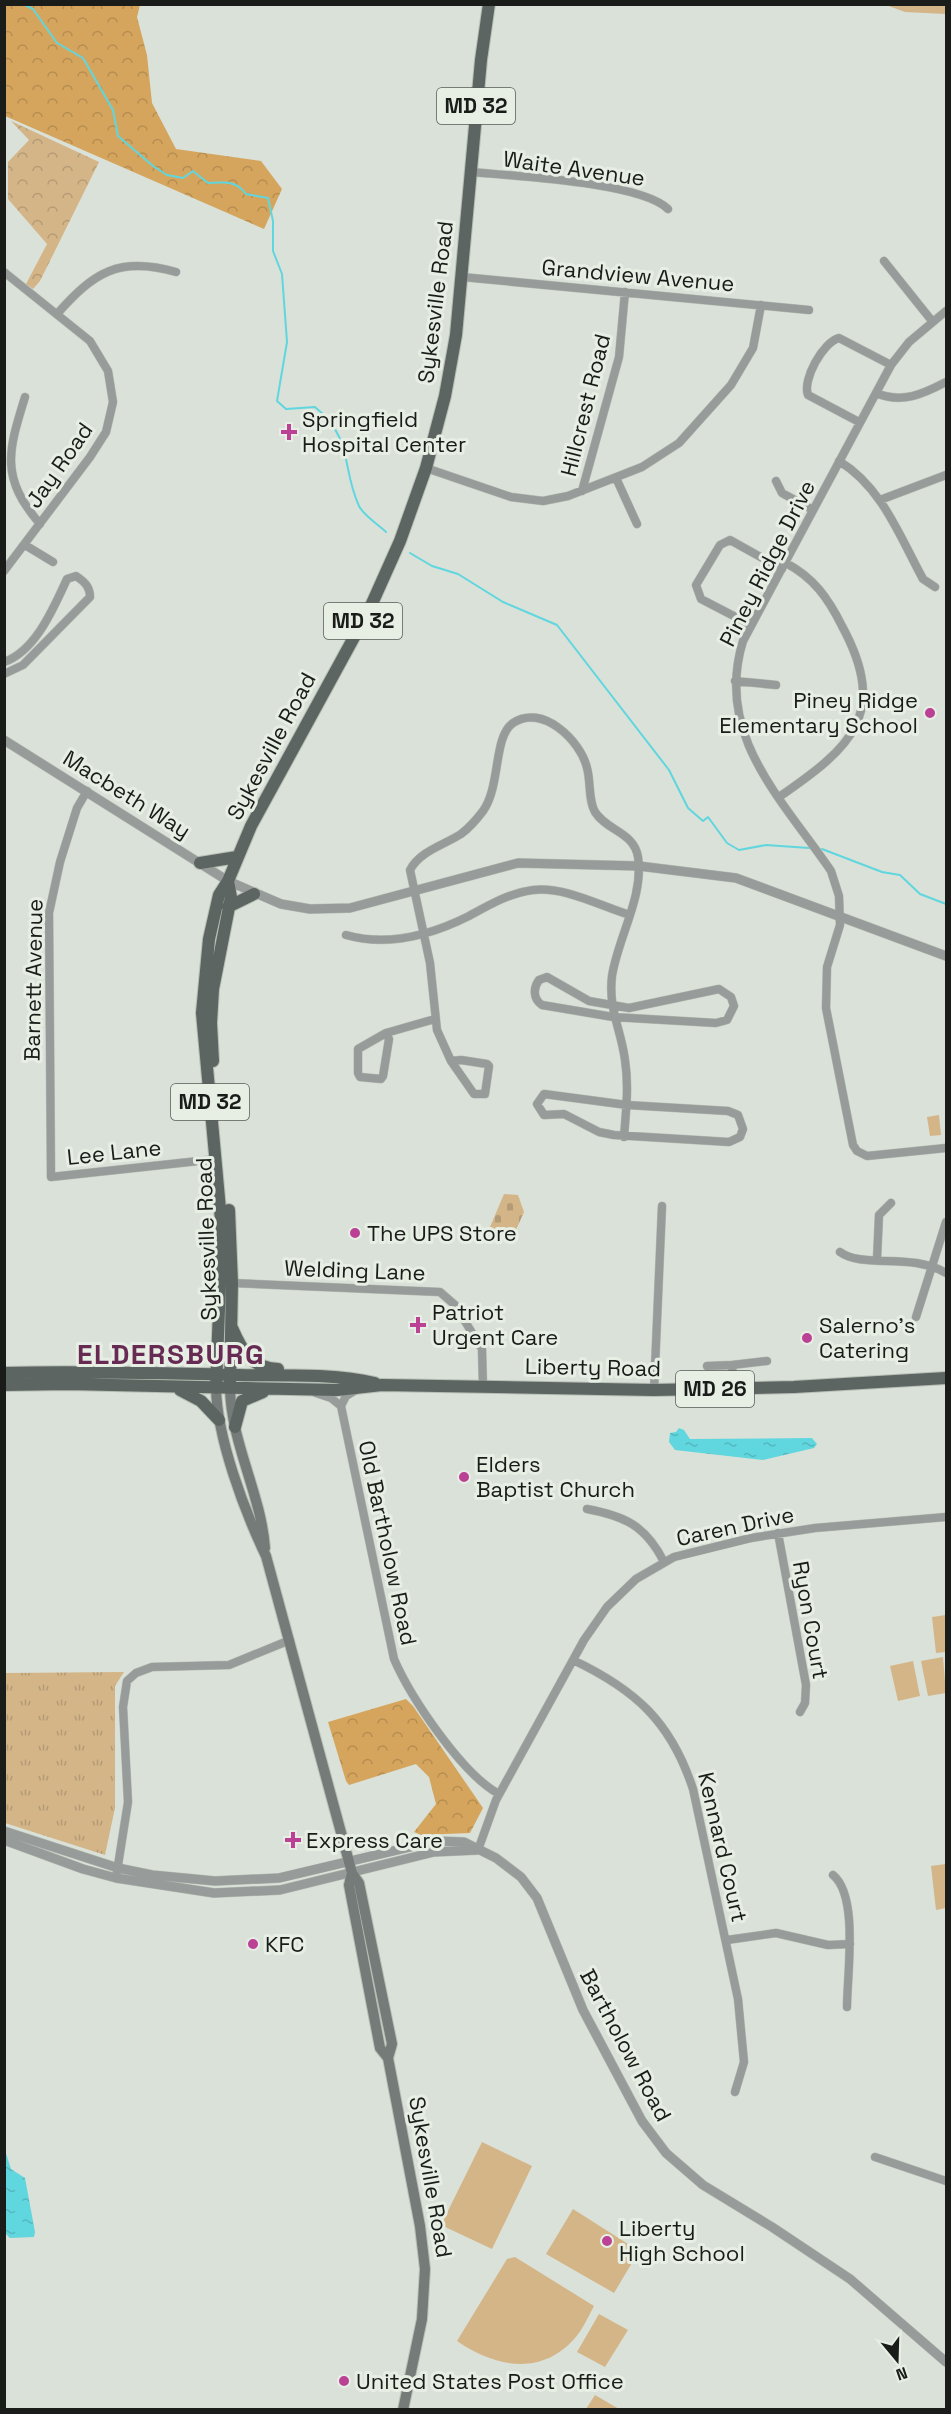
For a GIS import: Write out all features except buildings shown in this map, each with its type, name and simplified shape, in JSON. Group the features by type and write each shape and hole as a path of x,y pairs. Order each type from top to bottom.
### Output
{"main road":[{"name":"Sykesville Road","path":"402,2409 421,2327 425,2269 420,2226 388,2058 392,2044 359,1883 350,1868 266,1556 251,1526 219,1420 216,1374 222,1231 217,1159 203,1045 202,1000 206,956 219,895 228,881 271,786 373,603 426,468 449,375 462,277 481,60 489,4"},
{"path":"200,863 237,857"},
{"name":"Sykesville Road","path":"228,881 231,897 216,966 211,1023 229,1200 230,1389 234,1427 263,1523 266,1556"},
{"path":"228,907 255,894"},
{"path":"231,1325 241,1349 252,1361 267,1369 293,1370 308,1376"},
{"name":"Liberty Road","path":"4,1373 308,1376 357,1379 382,1385"},
{"name":"Liberty Road","path":"4,1385 309,1390 357,1389 382,1385 654,1390 734,1389 946,1378"},
{"path":"174,1388 201,1401 219,1420"},
{"path":"234,1427 242,1401 272,1389"}],"street":[{"name":"Waite Avenue","path":"471,172 609,188 656,199 668,209"},
{"path":"884,261 932,321"},
{"path":"57,314 79,289 102,272 138,265 176,272"},
{"name":"Jay Road","path":"4,272 90,341 99,352 108,371 113,403 106,432 4,571"},
{"name":"Grandview Avenue","path":"462,277 809,310"},
{"name":"Hillcrest Road","path":"582,491 619,357 626,292"},
{"path":"426,468 511,497 531,501 549,501 582,491 642,467 668,451 706,415 731,385 748,358 755,340 761,305"},
{"name":"Piney Ridge Drive","path":"946,311 909,342 891,365 751,625 738,657 735,681 736,706 746,743 754,760 831,871 839,896 840,925 827,967 826,1008 853,1145 857,1151 867,1156 946,1148"},
{"path":"859,422 808,395 806,382 816,363 830,341 839,338 891,365"},
{"path":"876,393 906,399 926,394 946,382"},
{"path":"25,397 10,442 10,479 22,505 40,524"},
{"path":"839,460 864,479 880,500 923,579 935,587"},
{"path":"880,500 946,475"},
{"path":"616,478 636,524"},
{"path":"776,481 782,493 813,510"},
{"path":"751,625 701,599 696,585 720,545 725,541 730,540 815,583 832,607 859,660 863,691 858,718 844,745 830,761 779,797"},
{"path":"25,545 53,562"},
{"path":"4,662 13,660 44,627 67,579 76,576 84,581 90,590 90,597 23,665 4,674"},
{"path":"735,681 776,685"},
{"path":"451,1061 487,1064 489,1066 485,1094 474,1094 451,1061 440,1039 435,1019 425,933 410,878 414,863 462,833 483,810 494,787 502,735 513,722 530,717 545,719 576,746 587,768 595,812 632,842 639,866 630,915 615,963 611,1005 625,1057 627,1105 624,1137"},
{"name":"Macbeth Way","path":"4,740 228,881 255,894 292,906 325,909 360,906 518,863 639,866 735,878 946,956"},
{"name":"Barnett Avenue","path":"51,1177 49,913 60,862 77,808 87,791"},
{"path":"346,935 373,941 396,940 451,924 501,899 534,890 561,892 630,915"},
{"path":"547,977 589,1001 636,1007 719,989 731,997 734,1006 727,1020 716,1023 613,1017 542,1005 537,1000 535,988 539,980 547,977"},
{"path":"386,1032 389,1039 383,1076 381,1079 360,1077 357,1073 358,1049 386,1032 435,1019"},
{"path":"549,1094 627,1105 728,1111 738,1115 743,1129 740,1137 729,1142 624,1137 599,1132 564,1114 546,1116 540,1113 537,1104 541,1097 549,1094"},
{"name":"Lee Lane","path":"51,1177 217,1159"},
{"path":"877,1259 879,1215 891,1203"},
{"path":"654,1390 662,1206"},
{"path":"916,1317 946,1222"},
{"path":"840,1252 850,1258 919,1261 946,1273"},
{"name":"Welding Lane","path":"231,1283 440,1292 455,1305 482,1349 483,1387"},
{"path":"707,1366 767,1361"},
{"path":"732,1365 734,1389"},
{"path":"309,1390 331,1398 341,1406 346,1396 357,1389"},
{"name":"Old Bartholow Road","path":"341,1406 390,1645 398,1668 411,1692 459,1758 477,1779 499,1794"},
{"path":"587,1509 621,1518 641,1528 664,1562"},
{"name":"Caren Drive","path":"478,1850 499,1794 573,1660 607,1607 636,1579 664,1562 690,1551 778,1533 946,1517"},
{"name":"Ryon Court","path":"778,1533 806,1685 805,1703 800,1712"},
{"path":"116,1878 128,1802 123,1707 127,1682 136,1673 152,1668 229,1665 290,1640"},
{"name":"Kennard Court","path":"573,1660 613,1681 634,1696 664,1726 681,1755 693,1789 738,1999 743,2054 741,2077 735,2092"},
{"path":"4,1831 118,1868 152,1875 239,1881 350,1868 458,1850 478,1850"},
{"path":"4,1840 83,1869 116,1878 196,1892 240,1893 280,1890 350,1868"},
{"path":"416,1856 426,1848 453,1841"},
{"name":"Bartholow Road","path":"350,1868 417,1845 453,1841 464,1842 496,1858 521,1876 537,1898 573,1990 642,2121 666,2153 702,2185 772,2227 850,2279 946,2362"},
{"path":"833,1875 842,1886 850,1944 847,2007"},
{"path":"726,1940 776,1933 820,1944 841,1946 850,1944"},
{"path":"875,2157 946,2181"}],"green space":[{"path":"5,4 140,5 137,17 147,55 152,103 176,149 261,161 282,189 264,229 5,116"},
{"path":"886,5 946,5 946,14 905,12"},
{"path":"11,121 99,162 40,281 33,289 26,284 47,244 8,199 8,162 29,140"},
{"path":"939,1115 941,1135 930,1136 927,1117"},
{"path":"504,1194 518,1195 524,1212 512,1239 490,1227"},
{"path":"946,1615 946,1652 936,1653 932,1617"},
{"path":"943,1657 946,1693 928,1696 921,1661"},
{"path":"913,1661 920,1696 898,1701 890,1666"},
{"path":"124,1672 115,1686 115,1808 105,1855 5,1823 5,1673"},
{"path":"406,1699 483,1808 470,1833 421,1835 414,1832 436,1804 429,1777 416,1764 349,1785 346,1781 328,1722"},
{"path":"946,1864 946,1908 936,1910 931,1866"},
{"path":"482,2142 532,2166 492,2249 441,2225"},
{"path":"573,2209 639,2251 614,2293 546,2254"},
{"path":"515,2257 594,2306 575,2338 548,2359 533,2363 502,2362 472,2350 457,2341 507,2259"},
{"path":"599,2314 628,2330 605,2367 577,2352"},
{"path":"595,2395 619,2409 586,2409"}],"water":[{"path":"679,1428 684,1430 690,1439 812,1438 817,1444 814,1448 763,1460 675,1450 669,1442 670,1433 676,1432"},
{"path":"4,2147 11,2169 25,2178 34,2237 10,2238 5,2233"}],"waterway":[{"path":"23,4 33,9 57,43 83,58 113,110 118,136 153,166 167,175 183,178 193,171 208,183 234,184 246,194 268,198 273,221 273,251 282,274 287,342 277,401 286,409 315,407 327,419 336,430 341,442 350,479 361,510 386,532"},
{"path":"410,553 432,566 458,574 503,602 557,625 669,770 688,808 703,821 708,817 727,843 739,850 766,845 809,848"},
{"path":"822,849 882,872 900,875 920,894 946,904"}],"place":[{"name":"Springfield Hospital Center","path":"289,432"},
{"name":"Piney Ridge Elementary School","path":"930,713"},
{"name":"The UPS Store","path":"355,1233"},
{"name":"Patriot Urgent Care","path":"418,1325"},
{"name":"Salerno's Catering","path":"807,1338"},
{"name":"Elders Baptist Church","path":"464,1477"},
{"name":"Express Care","path":"293,1840"},
{"name":"KFC","path":"253,1944"},
{"name":"Liberty High School","path":"607,2241"},
{"name":"United States Post Office","path":"344,2381"}],"district":[{"name":"ELDERSBURG","path":"171,1354"}]}
